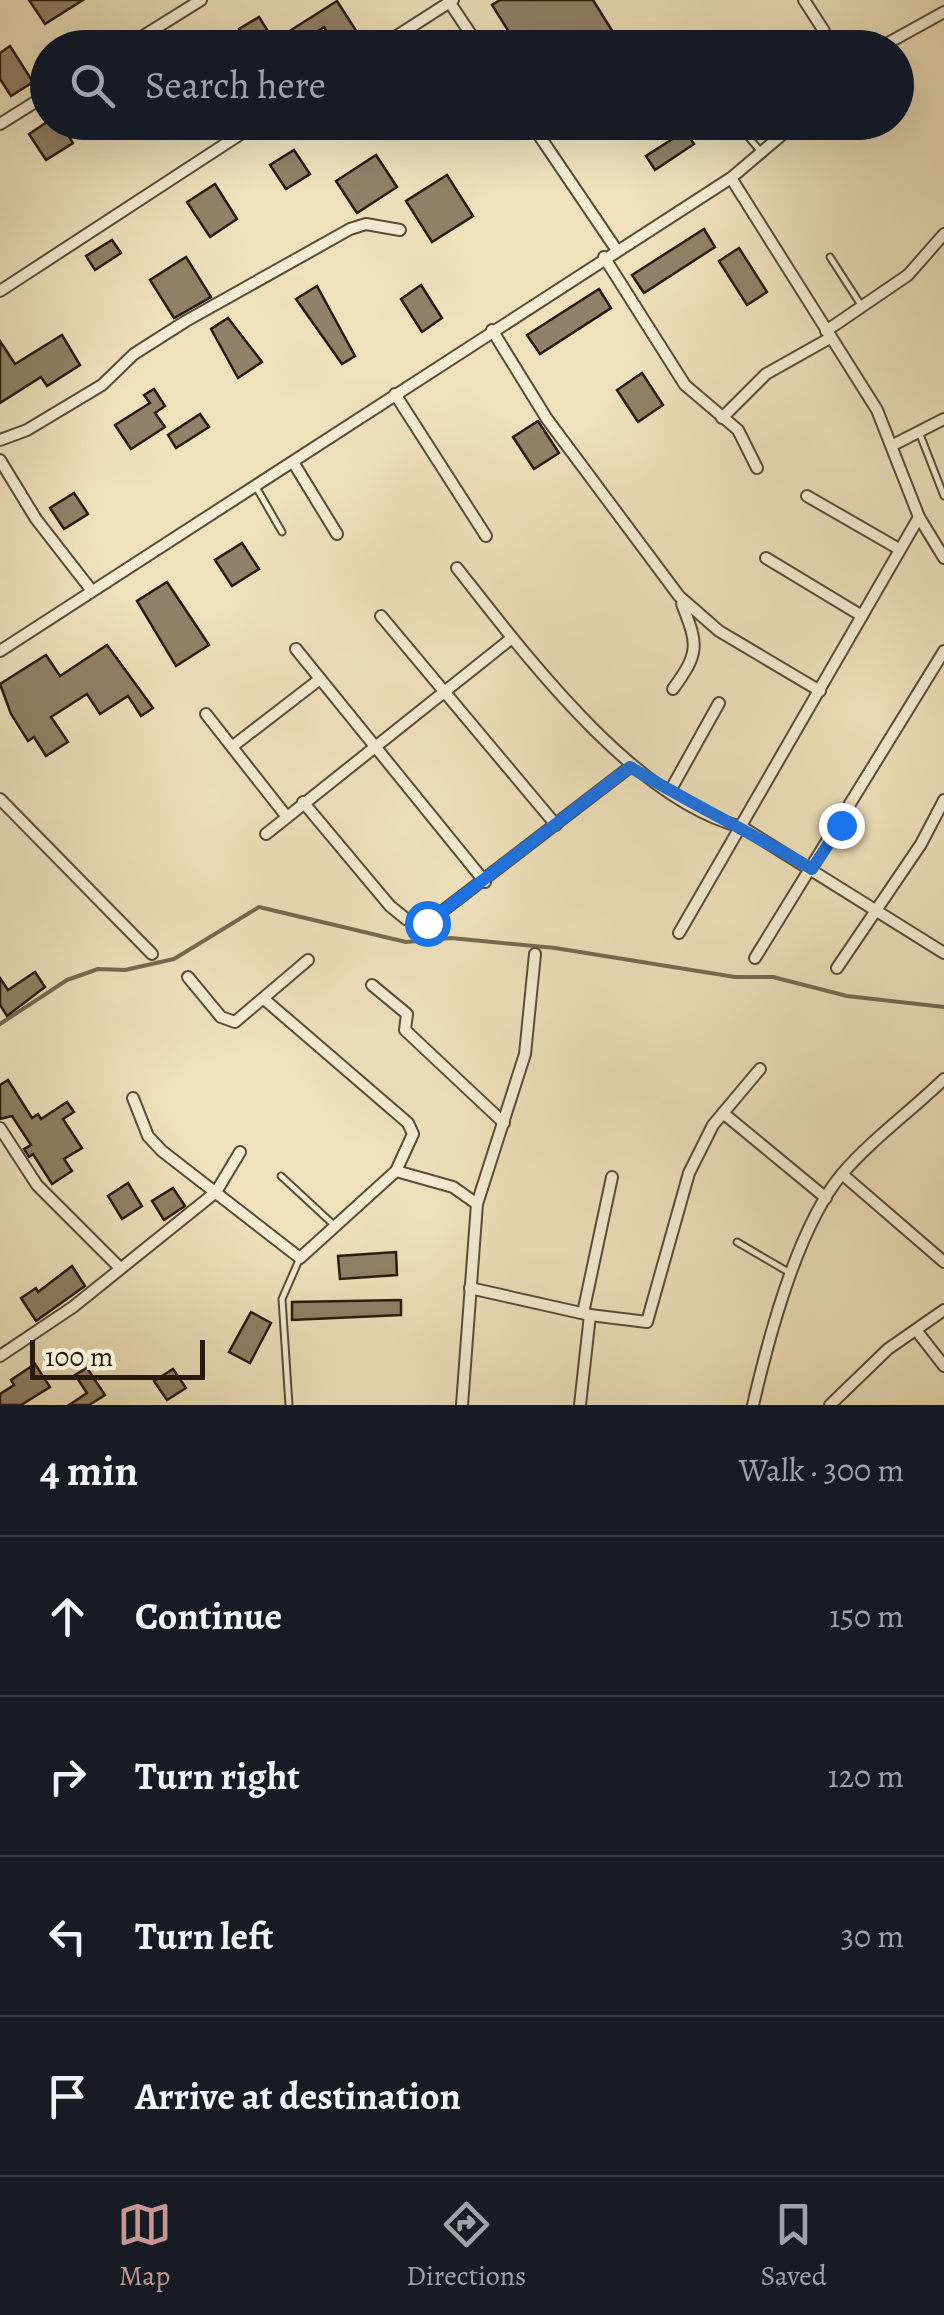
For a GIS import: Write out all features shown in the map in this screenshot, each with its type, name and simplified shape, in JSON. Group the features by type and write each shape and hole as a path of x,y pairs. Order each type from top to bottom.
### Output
{"street":[{"path":"153,30 201,0"},
{"path":"804,0 823,30"},
{"path":"406,30 450,1 469,30"},
{"path":"912,30 944,12"},
{"path":"0,124 30,105"},
{"path":"0,291 232,140"},
{"path":"542,140 616,250"},
{"path":"0,651 731,178 777,140"},
{"path":"731,178 876,410 919,517 944,558"},
{"path":"0,440 27,430 102,385 134,354 186,321 350,229 366,224 400,230"},
{"path":"722,418 766,374 908,275 944,234"},
{"path":"604,257 685,385 738,430 758,468"},
{"path":"492,330 547,419 679,596 719,631 820,690"},
{"path":"395,394 486,536"},
{"path":"893,445 944,419"},
{"path":"0,460 36,519 92,591"},
{"path":"293,462 337,534"},
{"path":"807,496 900,548"},
{"path":"679,932 919,517"},
{"path":"766,558 862,616"},
{"path":"457,568 512,638 630,767 716,820 742,828 812,869 944,953"},
{"path":"673,689 696,653 696,639 679,596"},
{"path":"381,616 556,825"},
{"path":"266,834 512,638"},
{"path":"296,649 486,882"},
{"path":"756,958 902,712 944,652"},
{"path":"233,746 320,679"},
{"path":"670,791 719,702"},
{"path":"206,714 287,816"},
{"path":"303,802 406,919 420,923 435,920 630,767"},
{"path":"0,799 152,954"},
{"path":"837,968 944,800"},
{"path":"462,1405 477,1204 525,1054 535,954"},
{"path":"188,977 228,1021 235,1022 308,960"},
{"path":"372,985 407,1014 405,1030 504,1122"},
{"path":"132,1098 148,1136 300,1258 396,1171 413,1140 410,1125 264,999"},
{"path":"470,1288 639,1324 652,1316 661,1260 689,1172 723,1113 760,1070"},
{"path":"753,1405 769,1332 826,1198 842,1174 944,1079"},
{"path":"723,1113 826,1198"},
{"path":"0,1128 37,1185 119,1267"},
{"path":"0,1356 73,1307 216,1192 240,1152"},
{"path":"396,1171 453,1188 477,1204"},
{"path":"842,1174 944,1262"},
{"path":"580,1405 586,1314 612,1177"},
{"path":"830,1405 881,1356 944,1310"},
{"path":"916,1330 944,1366"}],"lane":[{"path":"751,140 763,154"},
{"path":"830,257 863,308"},
{"path":"919,432 944,496"},
{"path":"256,487 282,532"},
{"path":"282,1176 337,1228"},
{"path":"737,1242 792,1274"},
{"path":"289,1405 282,1300 300,1258"}],"building":[{"path":"29,0 83,0 45,24"},
{"path":"500,0 593,0 612,30 508,30 492,5"},
{"path":"337,1 356,30 324,27 291,30"},
{"path":"259,17 267,30 240,30"},
{"path":"10,46 30,77 30,84 11,96 0,79 0,53"},
{"path":"33,140 71,140 73,143 46,160"},
{"path":"671,140 691,140 694,144 655,170 646,156"},
{"path":"294,150 310,174 286,189 270,165"},
{"path":"376,155 397,187 357,213 336,181"},
{"path":"447,175 473,216 432,242 406,201"},
{"path":"215,184 237,219 210,237 187,202"},
{"path":"704,229 715,247 644,293 632,275"},
{"path":"112,240 121,253 95,270 86,256"},
{"path":"739,248 767,292 747,305 719,261"},
{"path":"186,257 211,297 174,318 150,280"},
{"path":"421,285 442,318 422,332 401,299"},
{"path":"317,286 355,356 342,364 296,299"},
{"path":"599,289 611,308 540,354 527,335"},
{"path":"228,318 262,362 238,378 211,329"},
{"path":"62,335 80,365 47,386 41,377 0,403 0,341 15,364"},
{"path":"642,373 663,405 638,422 617,390"},
{"path":"154,389 165,406 155,413 165,427 131,449 115,425 150,403 144,395"},
{"path":"200,414 209,427 176,448 168,435"},
{"path":"538,421 559,453 534,469 513,437"},
{"path":"74,493 88,514 64,529 50,508"},
{"path":"242,543 259,569 232,586 215,560"},
{"path":"167,582 209,645 176,666 137,601"},
{"path":"107,645 153,708 141,716 128,696 100,714 87,694 51,717 68,742 46,756 34,737 28,741 11,714 0,684 46,655 60,676"},
{"path":"35,972 45,987 7,1016 0,1005 0,978 8,990"},
{"path":"8,1080 32,1118 38,1114 41,1119 67,1102 74,1112 63,1119 82,1148 64,1159 72,1171 52,1184 33,1154 29,1157 24,1149 31,1145 12,1116 0,1119 0,1085"},
{"path":"128,1183 142,1206 122,1219 108,1196"},
{"path":"173,1188 185,1206 164,1220 152,1201"},
{"path":"396,1252 397,1275 340,1279 338,1256"},
{"path":"72,1266 85,1286 36,1321 21,1298 36,1288 38,1292"},
{"path":"401,1300 401,1315 292,1320 292,1302"},
{"path":"251,1312 271,1323 250,1363 229,1352"},
{"path":"35,1364 50,1387 21,1405 0,1405 0,1394 14,1385 11,1380"},
{"path":"87,1368 105,1395 89,1405 69,1405 87,1393 75,1375"},
{"path":"173,1369 186,1388 167,1400 154,1381"}],"waterway":[{"path":"0,1024 67,980 98,969 125,970 174,959 259,907 406,942 451,938 555,948 735,977 773,977 847,996 944,1007"}],"route":[{"path":"427,923 486,882 630,767 716,820 742,828 812,869 841,825"}]}
